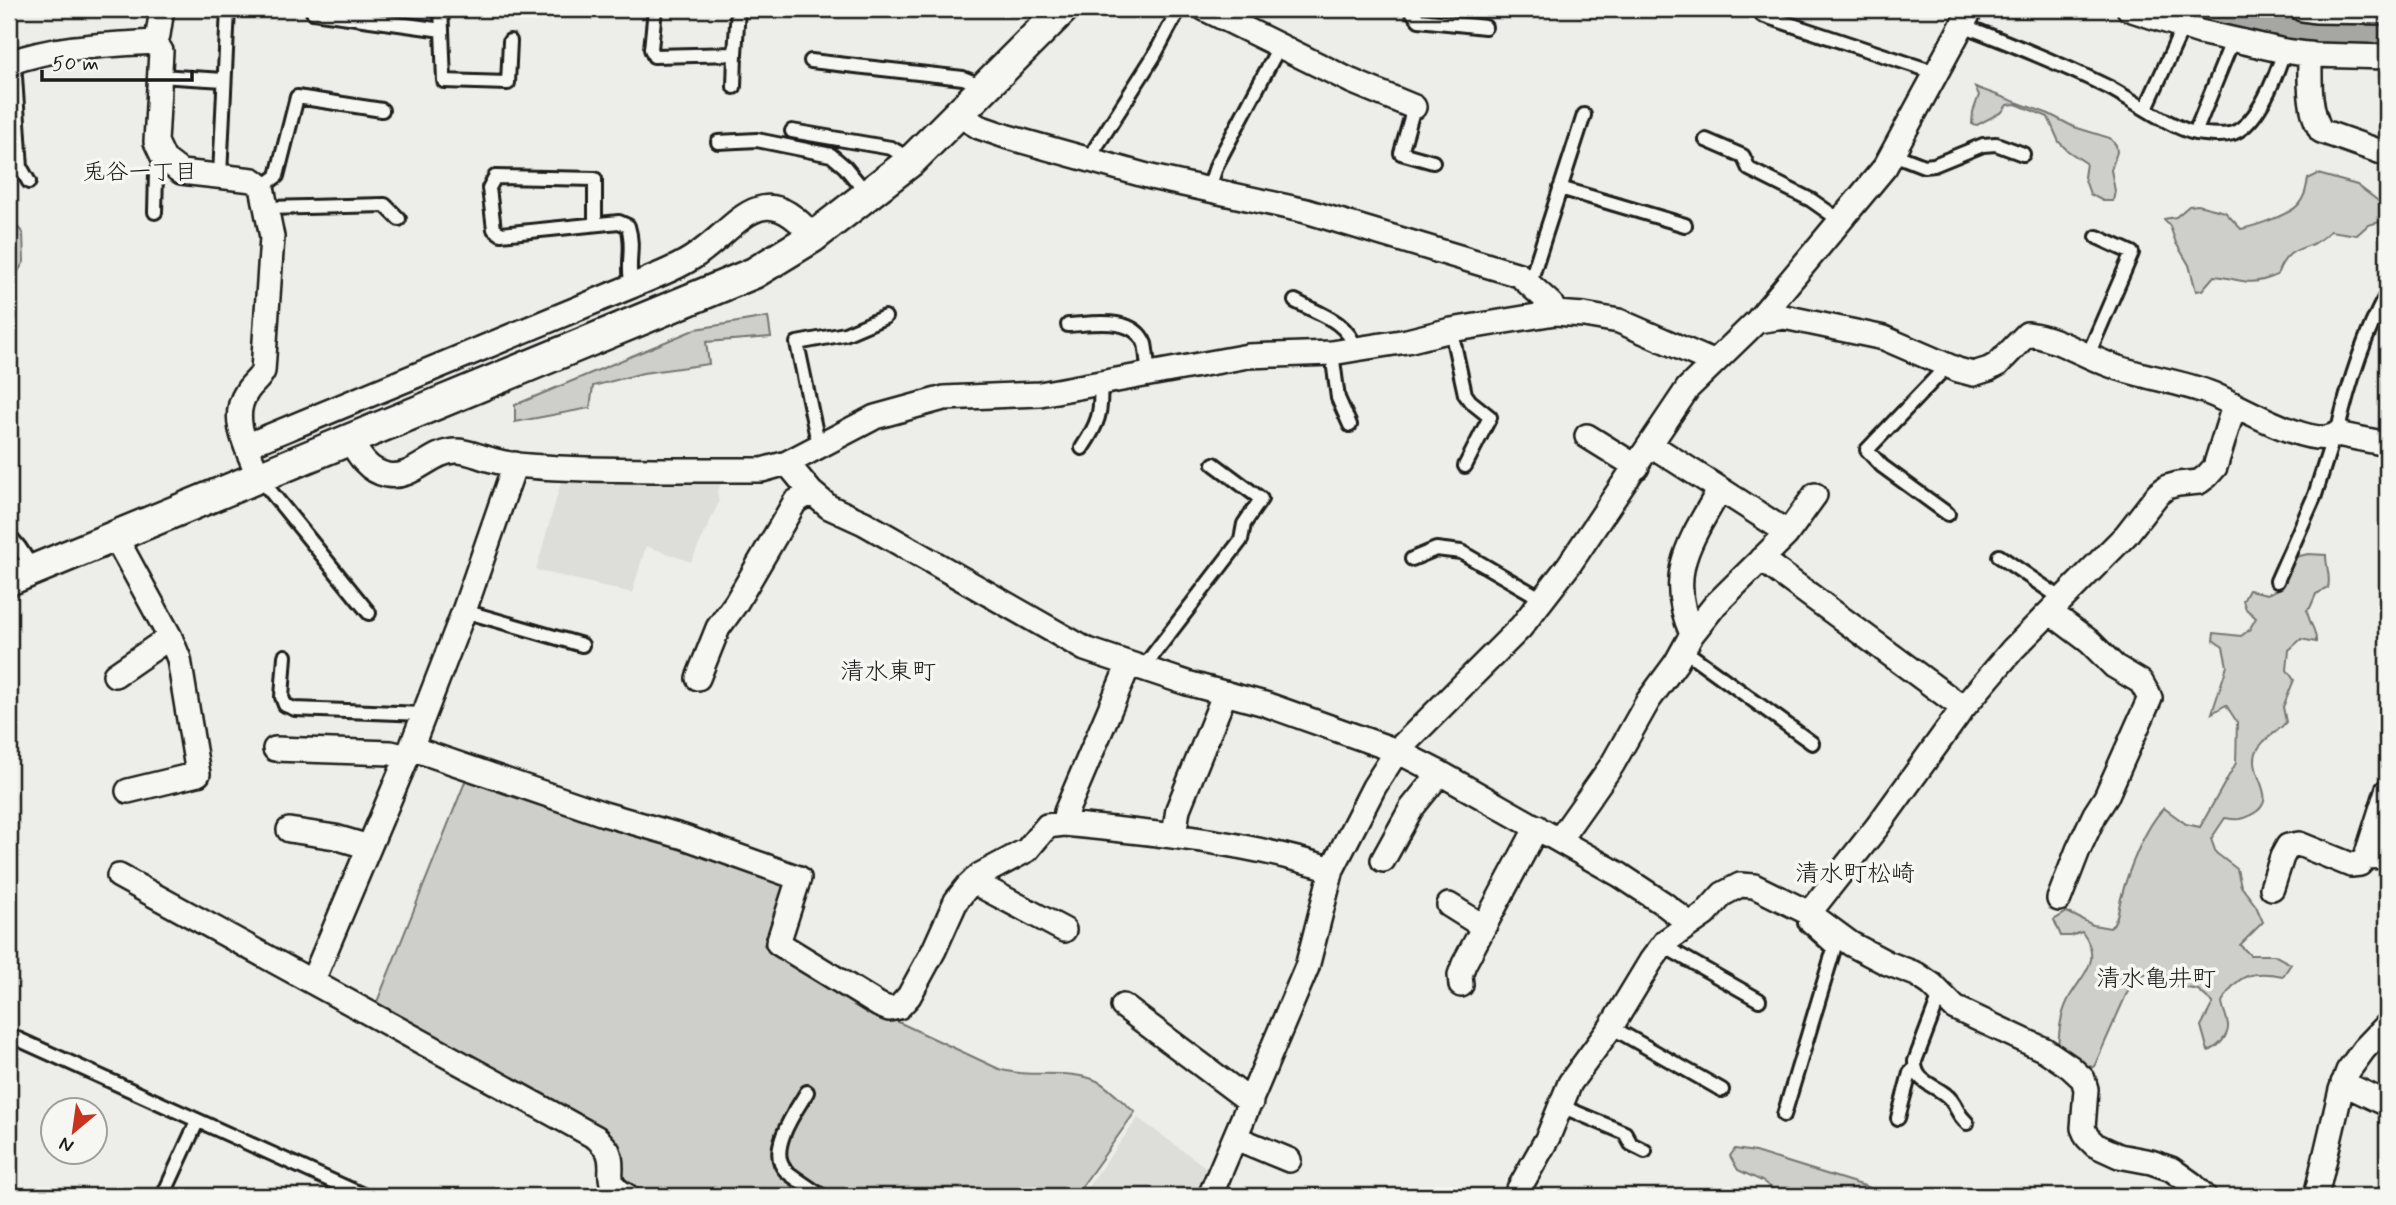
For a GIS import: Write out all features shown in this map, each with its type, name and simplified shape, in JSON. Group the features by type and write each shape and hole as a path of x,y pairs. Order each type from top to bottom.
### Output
{"street":[{"path":"155,42 162,9"},
{"path":"21,575 754,273 813,237 911,161 1063,9"},
{"path":"1205,9 1350,81 1414,107"},
{"path":"2129,9 2183,27 2284,51 2387,57"},
{"path":"2302,9 2387,11"},
{"path":"1210,1196 1307,967 1332,869 1374,787 1397,751 1521,627 1569,565 1688,388 1757,321 1885,167 1967,17"},
{"path":"12,62 33,54 77,46 155,42"},
{"path":"155,42 160,51 156,142 164,159 181,172 253,180 264,197 272,237 263,371 246,392 239,412 246,446 259,477"},
{"path":"2310,54 2315,120 2321,131 2387,154"},
{"path":"959,115 979,127 1008,137 1208,191 1241,195 1330,217 1519,275 1551,304 1555,313"},
{"path":"246,446 632,286 692,258 743,215 756,208 772,208 786,212 800,220 813,237"},
{"path":"350,440 369,467 388,475 404,474 452,451 468,452 515,464 559,468 762,470 787,463 875,417 944,398 1040,394 1248,356 1332,353 1555,313 1619,321 1713,362"},
{"path":"1757,321 1784,317 1884,338 1947,366 1973,374 1998,364 2027,334 2058,341 2135,374 2212,394 2284,428 2323,438 2335,436 2387,444"},
{"path":"1809,913 1877,827 1963,708 2013,649 2126,535 2158,494 2166,487 2199,482 2207,477 2215,467 2235,406"},
{"path":"1587,436 1637,467"},
{"path":"1651,445 1779,527 1786,535"},
{"path":"787,463 811,492 829,507 864,523 1085,649 1265,704 1397,751 1440,772 1620,875 1690,924"},
{"path":"313,981 409,753 464,611 515,464"},
{"path":"1688,642 1679,585 1684,560 1720,489"},
{"path":"698,678 718,628 736,603 795,502 811,492"},
{"path":"1559,840 1612,765 1648,701 1715,605 1786,535 1815,495"},
{"path":"115,536 170,637 179,659 198,774 128,791"},
{"path":"1762,559 1963,708"},
{"path":"2056,606 2114,666 2141,682 2150,698 2106,796 2089,826 2059,898"},
{"path":"115,675 170,637"},
{"path":"1065,824 1066,812 1136,666"},
{"path":"1174,836 1178,809 1224,693"},
{"path":"275,750 409,753 684,837 799,878 778,943 889,1009 899,1007 909,996 956,901 974,880 1027,850 1047,826 1065,824 1174,836 1306,861 1332,869"},
{"path":"1383,860 1411,809 1440,772"},
{"path":"2272,888 2288,846 2299,844 2351,865 2376,857 2387,791"},
{"path":"1461,985 1460,975 1464,964 1537,827"},
{"path":"289,830 335,837 369,847"},
{"path":"118,876 597,1138 609,1152 610,1180 618,1191 628,1196"},
{"path":"974,880 1064,930"},
{"path":"1516,1196 1548,1138 1570,1083 1611,1027 1651,961 1666,941 1705,914 1723,894 1740,885 1754,887 1809,913 1851,944 1887,963 1916,974 1967,1014 2045,1050 2083,1079 2087,1101 2083,1128 2095,1145 2119,1156 2171,1169 2204,1196"},
{"path":"1449,905 1485,927"},
{"path":"1123,1006 1251,1102"},
{"path":"2316,1196 2343,1083 2364,1049 2387,1025"},
{"path":"2343,1083 2387,1104"},
{"path":"1236,1138 1289,1160"}],"lane":[{"path":"220,175 228,9"},
{"path":"442,9 444,82 508,83 510,41"},
{"path":"654,9 651,49 654,56 735,54"},
{"path":"734,86 737,9"},
{"path":"1090,160 1154,56 1179,9"},
{"path":"1410,9 1419,20 1485,27"},
{"path":"1759,9 1762,15 1937,73"},
{"path":"313,12 442,30"},
{"path":"1967,17 2195,133 2224,135 2236,132 2253,120 2284,51"},
{"path":"2146,108 2183,27"},
{"path":"2195,133 2233,39"},
{"path":"1208,191 1217,164 1280,45"},
{"path":"811,61 963,78 986,88"},
{"path":"12,62 21,168 29,182"},
{"path":"159,76 224,80"},
{"path":"382,110 297,97 277,176 264,197 385,205 399,219"},
{"path":"1414,107 1401,152 1433,162"},
{"path":"1528,282 1584,115"},
{"path":"792,131 891,148 911,161"},
{"path":"718,142 757,140 831,155 845,167 868,195"},
{"path":"1706,140 1743,156 1749,169 1811,200 1841,221"},
{"path":"1893,154 1924,166 1934,165 1983,145 1996,145 2023,154"},
{"path":"155,212 156,173 164,159"},
{"path":"595,224 595,178 495,177 489,188 495,229 501,234 619,222 628,226 632,240 628,270 632,286"},
{"path":"1560,188 1685,225"},
{"path":"2088,355 2132,253 2096,237"},
{"path":"2277,581 2315,495 2371,326 2387,294"},
{"path":"1296,301 1343,326 1351,335 1356,349"},
{"path":"822,444 817,433 797,343 845,334 885,317"},
{"path":"1068,325 1121,323 1144,343 1149,373"},
{"path":"1451,330 1465,394 1490,417 1465,466"},
{"path":"1332,353 1338,398 1350,425"},
{"path":"1947,366 1867,450 1882,466 1948,514"},
{"path":"1082,448 1098,421 1102,407 1100,384"},
{"path":"1136,666 1241,540 1244,524 1261,499 1214,464"},
{"path":"259,477 369,613"},
{"path":"9,535 19,547 21,575"},
{"path":"1412,559 1436,549 1461,552 1542,599"},
{"path":"1999,556 2056,606"},
{"path":"464,611 582,645"},
{"path":"1688,642 1812,743"},
{"path":"285,656 282,697 285,705 295,709 423,714"},
{"path":"1784,1115 1834,949 1805,923 1809,913"},
{"path":"1666,941 1669,948 1759,1000"},
{"path":"1940,995 1915,1061 1915,1068 1924,1082 1952,1101 1956,1113 1967,1123"},
{"path":"1611,1027 1722,1090"},
{"path":"9,1035 366,1196"},
{"path":"1898,1118 1910,1073 1915,1068"},
{"path":"807,1092 783,1134 779,1153 784,1169 822,1196"},
{"path":"1561,1106 1625,1133 1631,1144 1645,1151"},
{"path":"163,1196 197,1122"}],"shaded area":[{"path":"1975,87 2049,114 2074,127 2110,138 2116,145 2117,152 2111,170 2115,191 2113,201 2103,201 2090,194 2084,177 2086,163 2059,142 2048,117 2016,104 2007,105 2002,112 1977,125 1972,124 1979,95"},
{"path":"2318,174 2357,185 2385,206 2387,227 2380,222 2368,225 2357,235 2330,231 2314,243 2293,252 2282,264 2277,275 2252,282 2214,276 2202,290 2196,291 2189,265 2164,219 2176,217 2189,206 2198,205 2225,212 2241,229 2255,225 2294,209 2305,193 2308,179"},
{"path":"9,218 23,233 24,262 15,276 9,277"},
{"path":"768,317 771,337 706,342 709,364 643,373 593,386 590,408 515,422 515,405 696,329"},
{"path":"563,475 724,477 717,493 719,502 691,562 646,546 632,593 536,570"},
{"path":"2308,554 2326,555 2329,584 2328,588 2316,594 2307,610 2316,642 2301,639 2289,650 2287,670 2294,680 2283,707 2286,722 2256,753 2255,762 2264,802 2260,809 2248,817 2225,818 2211,839 2216,853 2237,869 2241,886 2256,906 2263,922 2240,945 2250,955 2274,955 2291,964 2283,976 2254,974 2234,985 2222,1002 2228,1025 2227,1033 2219,1044 2208,1051 2201,1026 2213,1003 2198,990 2172,985 2157,971 2137,976 2094,1067 2079,1065 2058,1049 2059,1030 2065,1006 2088,967 2091,951 2082,932 2061,936 2054,920 2067,912 2093,925 2110,928 2117,917 2124,887 2138,850 2150,826 2164,808 2186,824 2200,827 2236,763 2237,722 2226,705 2212,713 2227,666 2223,647 2213,640 2214,633 2241,636 2249,630 2256,618 2246,609 2243,601 2249,590 2267,594 2277,590 2295,557"},
{"path":"467,777 790,884 764,945 894,1020 999,1069 1086,1077 1101,1083 1135,1112 1075,1196 641,1196 621,1185 595,1124 383,1008 377,1002"},
{"path":"1138,1118 1207,1168 1194,1196 1081,1196"},
{"path":"1735,1149 1755,1152 1868,1187 1882,1196 1783,1196 1762,1181 1738,1170 1730,1156"}],"waterway":[{"path":"2222,9 2282,25 2327,33 2387,32"}],"railway":[{"path":"2383,1196 2387,1188"}],"district":[{"name":"兎谷一丁目","path":"140,171"},
{"name":"清水東町","path":"888,671"},
{"name":"清水町松崎","path":"1855,873"},
{"name":"清水亀井町","path":"2156,978"}]}
